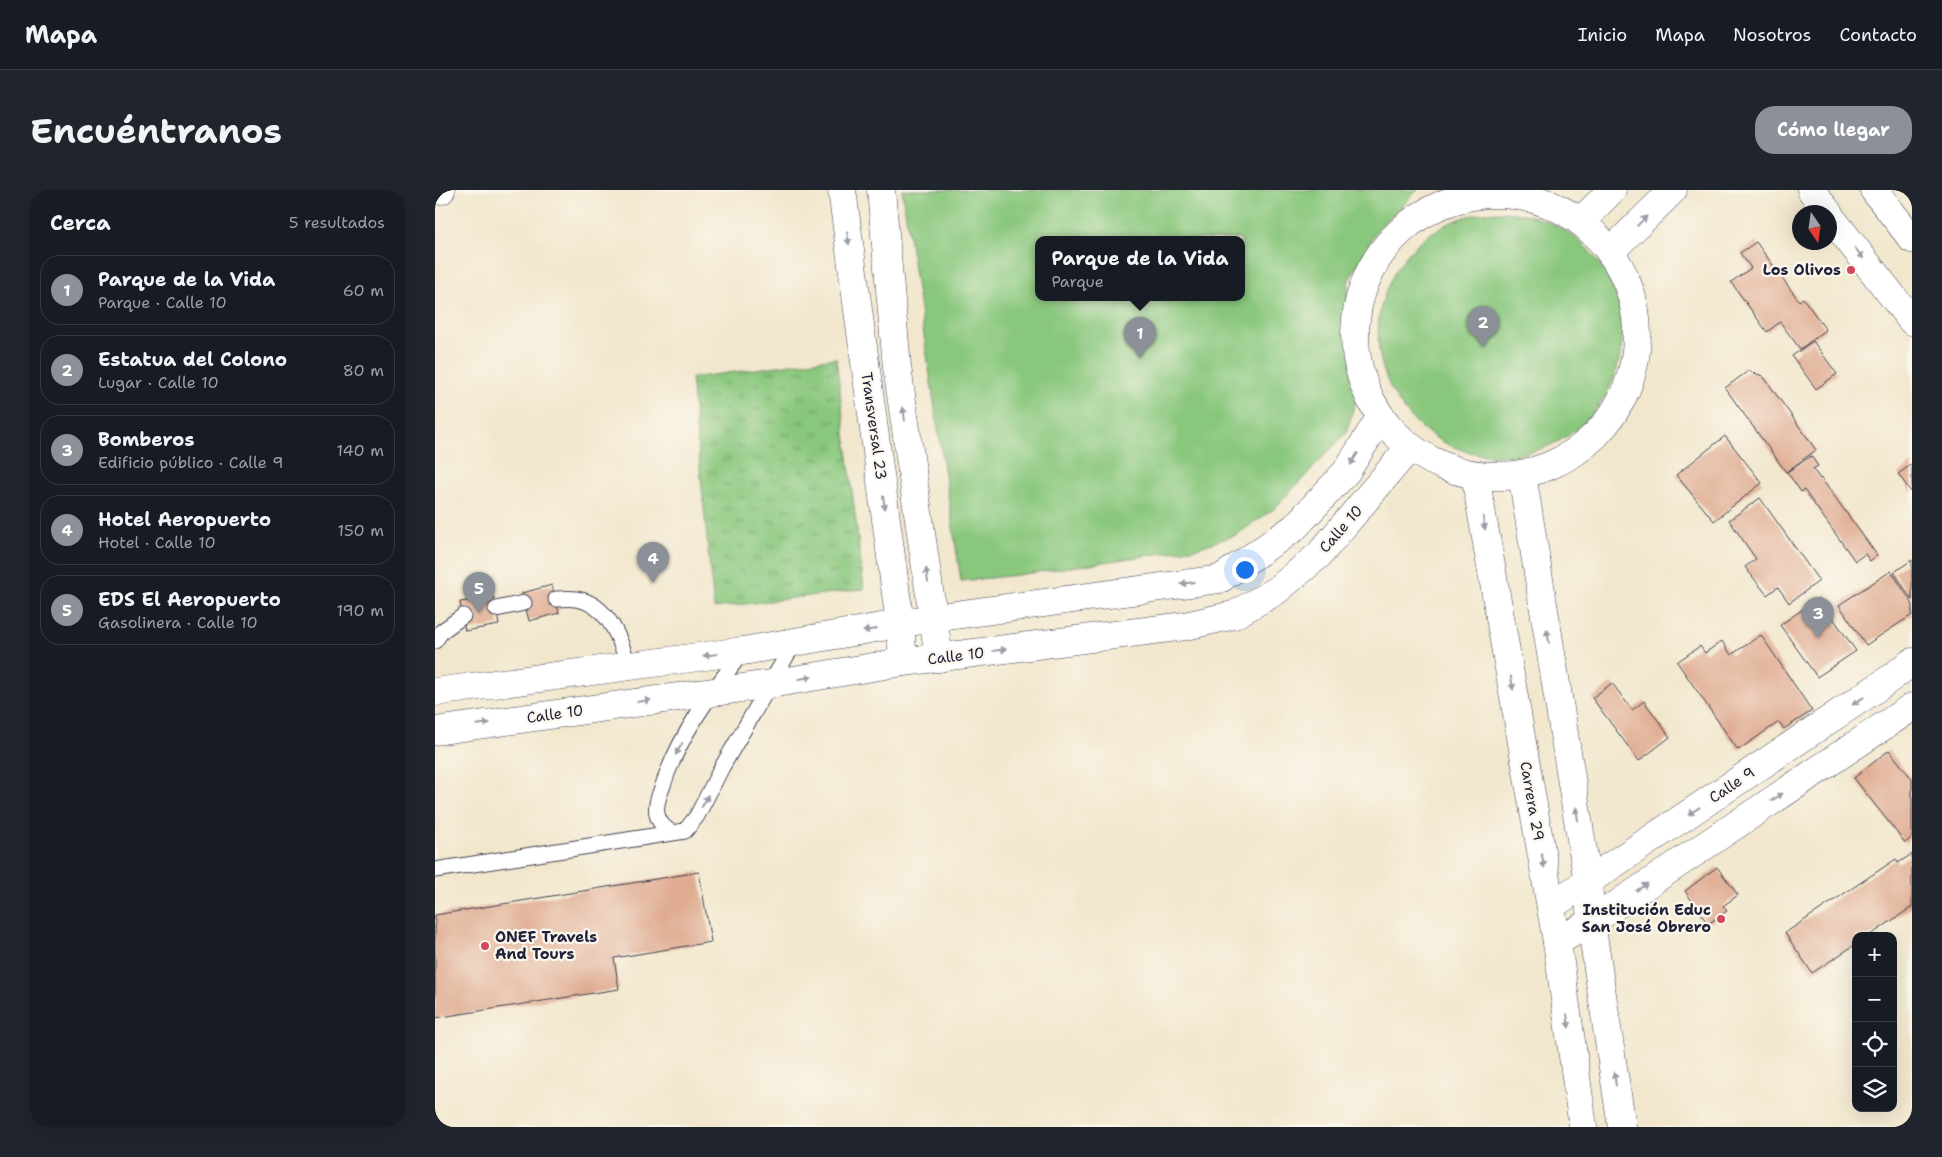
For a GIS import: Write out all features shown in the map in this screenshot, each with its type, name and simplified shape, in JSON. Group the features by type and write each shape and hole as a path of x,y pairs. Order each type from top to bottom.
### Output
{"street":[{"path":"435,191 441,190"},
{"name":"Transversal 23","path":"842,190 900,624 903,662"},
{"name":"Transversal 23","path":"881,190 897,367 939,658"},
{"path":"1581,221 1612,190"},
{"path":"1611,251 1673,190"},
{"path":"1811,190 1822,205"},
{"path":"1874,190 1912,239"},
{"path":"1501,191 1543,201 1581,221 1611,251 1625,276 1631,294 1638,331 1636,359 1628,386 1615,412 1597,434 1575,452 1550,466 1522,474 1499,476 1475,475 1441,466 1409,448 1393,434 1380,418 1359,378 1353,334 1360,291 1381,251 1412,220 1451,195 1501,191"},
{"path":"1837,224 1912,321"},
{"path":"435,692 743,651 933,618 1220,579 1294,528 1345,472 1380,418"},
{"name":"Calle 10","path":"435,731 769,684 903,662 1185,626 1234,615 1276,591 1319,555 1409,448"},
{"path":"1522,474 1588,882 1591,922 1622,1127"},
{"name":"Carrera 29","path":"1475,475 1557,942 1583,1127"},
{"path":"1220,579 1234,615"},
{"name":"Calle 9","path":"1551,906 1885,683 1912,662"},
{"path":"1557,942 1591,922 1911,708 1885,683"}],"lane":[{"path":"556,598 576,598 590,603 603,612 623,649 628,666"},
{"path":"496,609 524,603"},
{"path":"435,641 442,631 463,616"},
{"path":"435,870 685,831 697,816 722,767 794,643"},
{"path":"673,834 659,823 656,812 657,802 674,758 712,691 743,651"}],"green space":[{"path":"902,190 1418,190 1376,231 1348,282 1347,331 1360,386 1346,433 1274,509 1236,535 1197,548 1018,575 961,581"},
{"path":"1500,212 1524,214 1547,221 1568,233 1586,248 1601,266 1613,287 1620,310 1622,334 1620,358 1613,381 1601,402 1586,420 1568,435 1547,447 1524,454 1500,456 1476,454 1453,447 1432,435 1414,420 1399,402 1387,381 1380,358 1378,334 1380,310 1387,287 1399,266 1414,248 1432,233 1453,221 1476,214"},
{"path":"836,358 864,589 714,608 691,378"}],"building":[{"path":"1756,242 1799,301 1803,298 1826,330 1800,349 1780,322 1767,332 1731,282 1751,268 1740,253"},
{"path":"1813,341 1837,374 1816,389 1792,356"},
{"path":"1748,371 1763,376 1816,450 1786,472 1725,388"},
{"path":"1725,436 1762,483 1714,521 1676,475"},
{"path":"1811,456 1818,466 1813,469 1877,555 1870,561 1865,554 1855,561 1804,490 1801,492 1787,472"},
{"path":"1912,464 1912,493 1898,474"},
{"path":"1760,498 1819,581 1789,603 1778,587 1767,595 1745,567 1756,559 1729,520"},
{"path":"1912,560 1912,600 1894,572"},
{"path":"1891,571 1912,603 1912,615 1866,645 1839,605"},
{"path":"552,585 559,613 529,621 522,593"},
{"path":"494,597 499,625 465,631 460,602"},
{"path":"1819,598 1856,651 1817,677 1780,625"},
{"path":"1761,635 1812,711 1784,729 1779,722 1738,750 1677,662 1700,646 1705,653 1722,641 1731,655"},
{"path":"1612,683 1632,710 1644,701 1670,737 1639,761 1592,698"},
{"path":"1889,750 1912,779 1912,837 1905,843 1854,778"},
{"path":"1912,854 1912,907 1875,932 1852,932 1852,947 1812,973 1785,933 1896,859 1898,863"},
{"path":"1717,867 1738,895 1723,906 1727,911 1708,924 1685,891"},
{"path":"699,872 711,942 614,958 619,989 435,1018 435,915"}],"place":[{"name":"Los Olivos","path":"1851,270"},
{"name":"Estatua del Colono","path":"1483,347"},
{"name":"Parque de la Vida","path":"1140,358"},
{"name":"Hotel Aeropuerto","path":"653,583"},
{"name":"EDS El Aeropuerto","path":"479,613"},
{"name":"Bomberos","path":"1818,638"},
{"name":"Institución Educ San José Obrero","path":"1721,919"},
{"name":"ONEF Travels And Tours","path":"485,946"}]}
